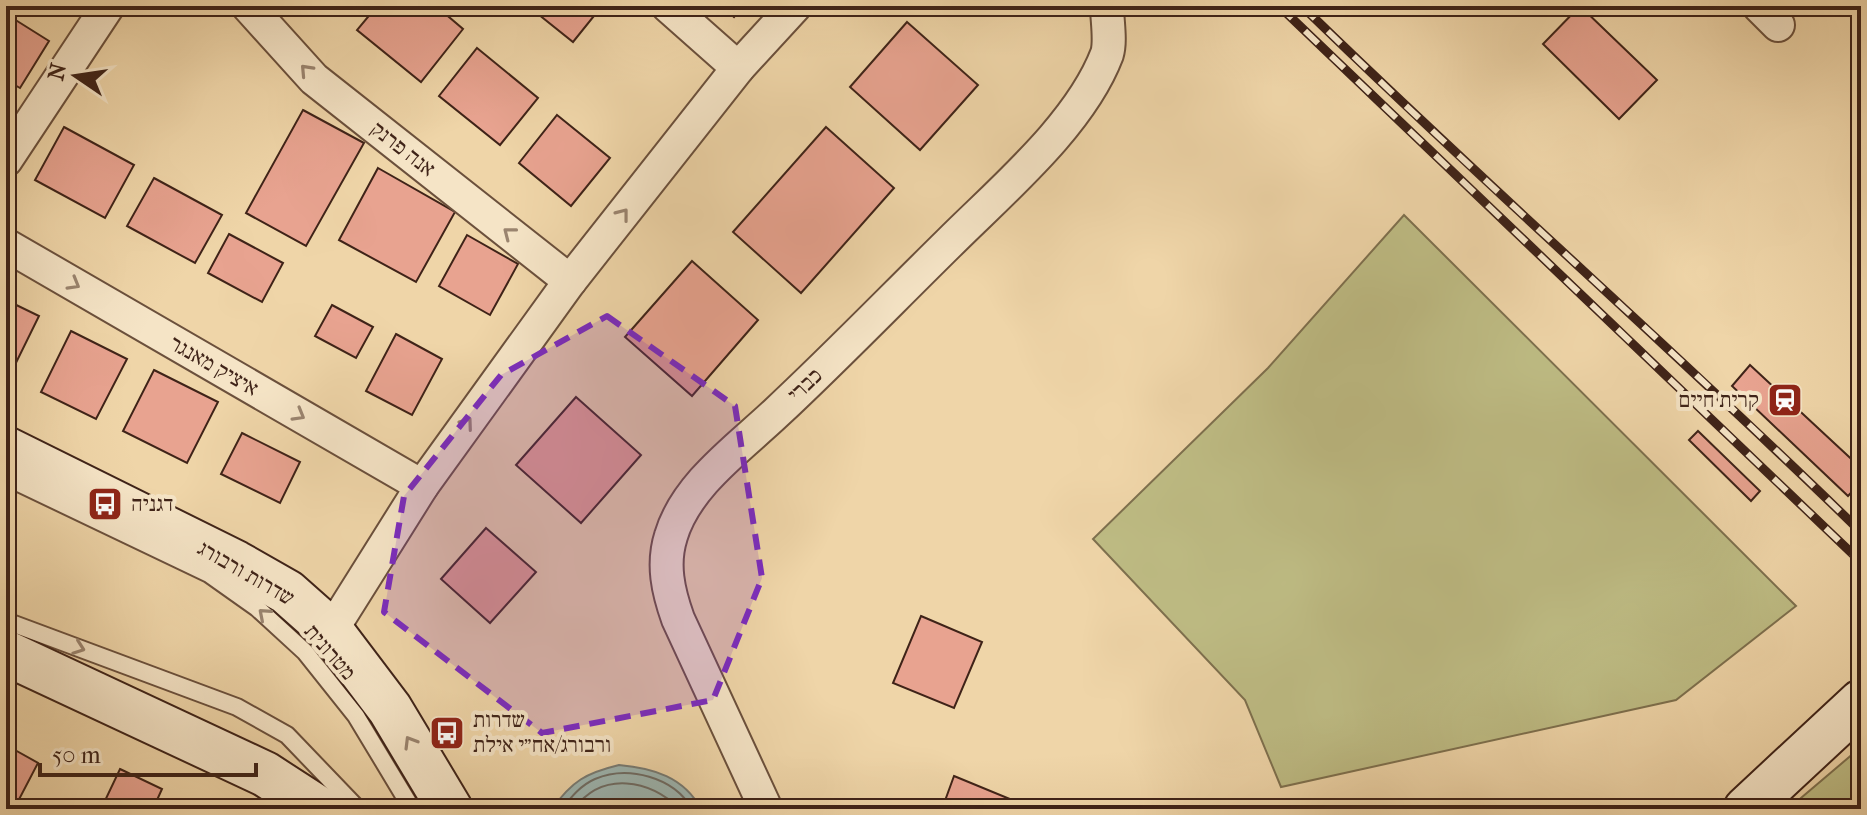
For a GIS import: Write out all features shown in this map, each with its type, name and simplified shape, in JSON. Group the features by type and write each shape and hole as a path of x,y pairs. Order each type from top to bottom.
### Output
{"main road":[{"name":"שדרות ורבורג","path":"6,449 236,563 287,592 331,631 390,709 450,809"},
{"path":"8,648 265,774 319,809"},
{"path":"1746,809 1861,702"}],"street":[{"name":"אנה פרנק","path":"248,6 314,79 570,281"},
{"path":"668,6 738,68"},
{"path":"331,631 422,486 570,281 738,68 795,6"},
{"name":"כברי","path":"766,809 678,619 668,590 667,552 671,534 695,492 1022,170 1081,105 1108,51 1107,6"},
{"path":"6,160 96,10"},
{"name":"איציק מאנגר","path":"6,245 422,486"}],"lane":[{"name":"מטרונית","path":"6,477 209,574 257,608 305,652 356,716 412,809"},
{"path":"8,648 237,707 287,735 358,809"}],"highlighted area":[{"path":"607,316 735,406 762,578 713,700 542,733 384,612 404,496 501,375"}],"shaded area":[{"path":"1404,215 1796,606 1676,700 1281,787 1245,700 1093,539 1268,368"},
{"path":"1861,747 1861,809 1788,809"}],"water":[{"path":"619,765 666,776 686,789 701,809 552,809 566,791 581,780 597,771"}],"building":[{"path":"377,6 436,6 463,29 421,82 357,30"},
{"path":"528,6 602,6 573,42"},
{"path":"722,6 743,6 734,17"},
{"path":"1580,6 1657,80 1619,119 1543,44"},
{"path":"6,14 49,41 20,88 6,80"},
{"path":"907,22 978,85 920,150 850,87"},
{"path":"477,48 538,98 500,145 439,96"},
{"path":"303,110 364,143 306,246 246,213"},
{"path":"557,115 610,158 571,206 519,163"},
{"path":"64,127 134,165 105,218 35,180"},
{"path":"826,127 894,188 801,293 733,232"},
{"path":"378,168 455,212 416,282 339,240"},
{"path":"154,178 222,215 195,263 127,226"},
{"path":"229,234 283,263 262,302 208,273"},
{"path":"467,235 518,264 490,315 439,286"},
{"path":"692,261 758,320 692,396 625,337"},
{"path":"6,300 39,316 9,377 6,376"},
{"path":"332,305 373,327 356,358 315,336"},
{"path":"71,331 127,359 96,419 41,392"},
{"path":"396,334 442,359 412,415 366,391"},
{"path":"1750,365 1861,468 1861,482 1848,496 1732,386"},
{"path":"154,370 218,402 187,463 123,431"},
{"path":"576,397 641,455 581,523 516,465"},
{"path":"1698,431 1760,491 1751,501 1689,440"},
{"path":"242,433 300,462 280,503 221,474"},
{"path":"486,528 536,572 490,623 441,579"},
{"path":"921,616 982,642 954,708 893,683"},
{"path":"6,745 38,763 14,809 6,809"},
{"path":"120,769 162,789 153,809 101,809"},
{"path":"954,776 1034,809 942,809"}],"railway":[{"path":"1279,6 1861,562"},
{"path":"1302,6 1861,532"}],"place":[{"name":"קרית חיים","path":"1785,400"},
{"name":"דגניה","path":"105,504"},
{"name":"שדרות ורבורג/אח״י אילת","path":"447,733"}]}
